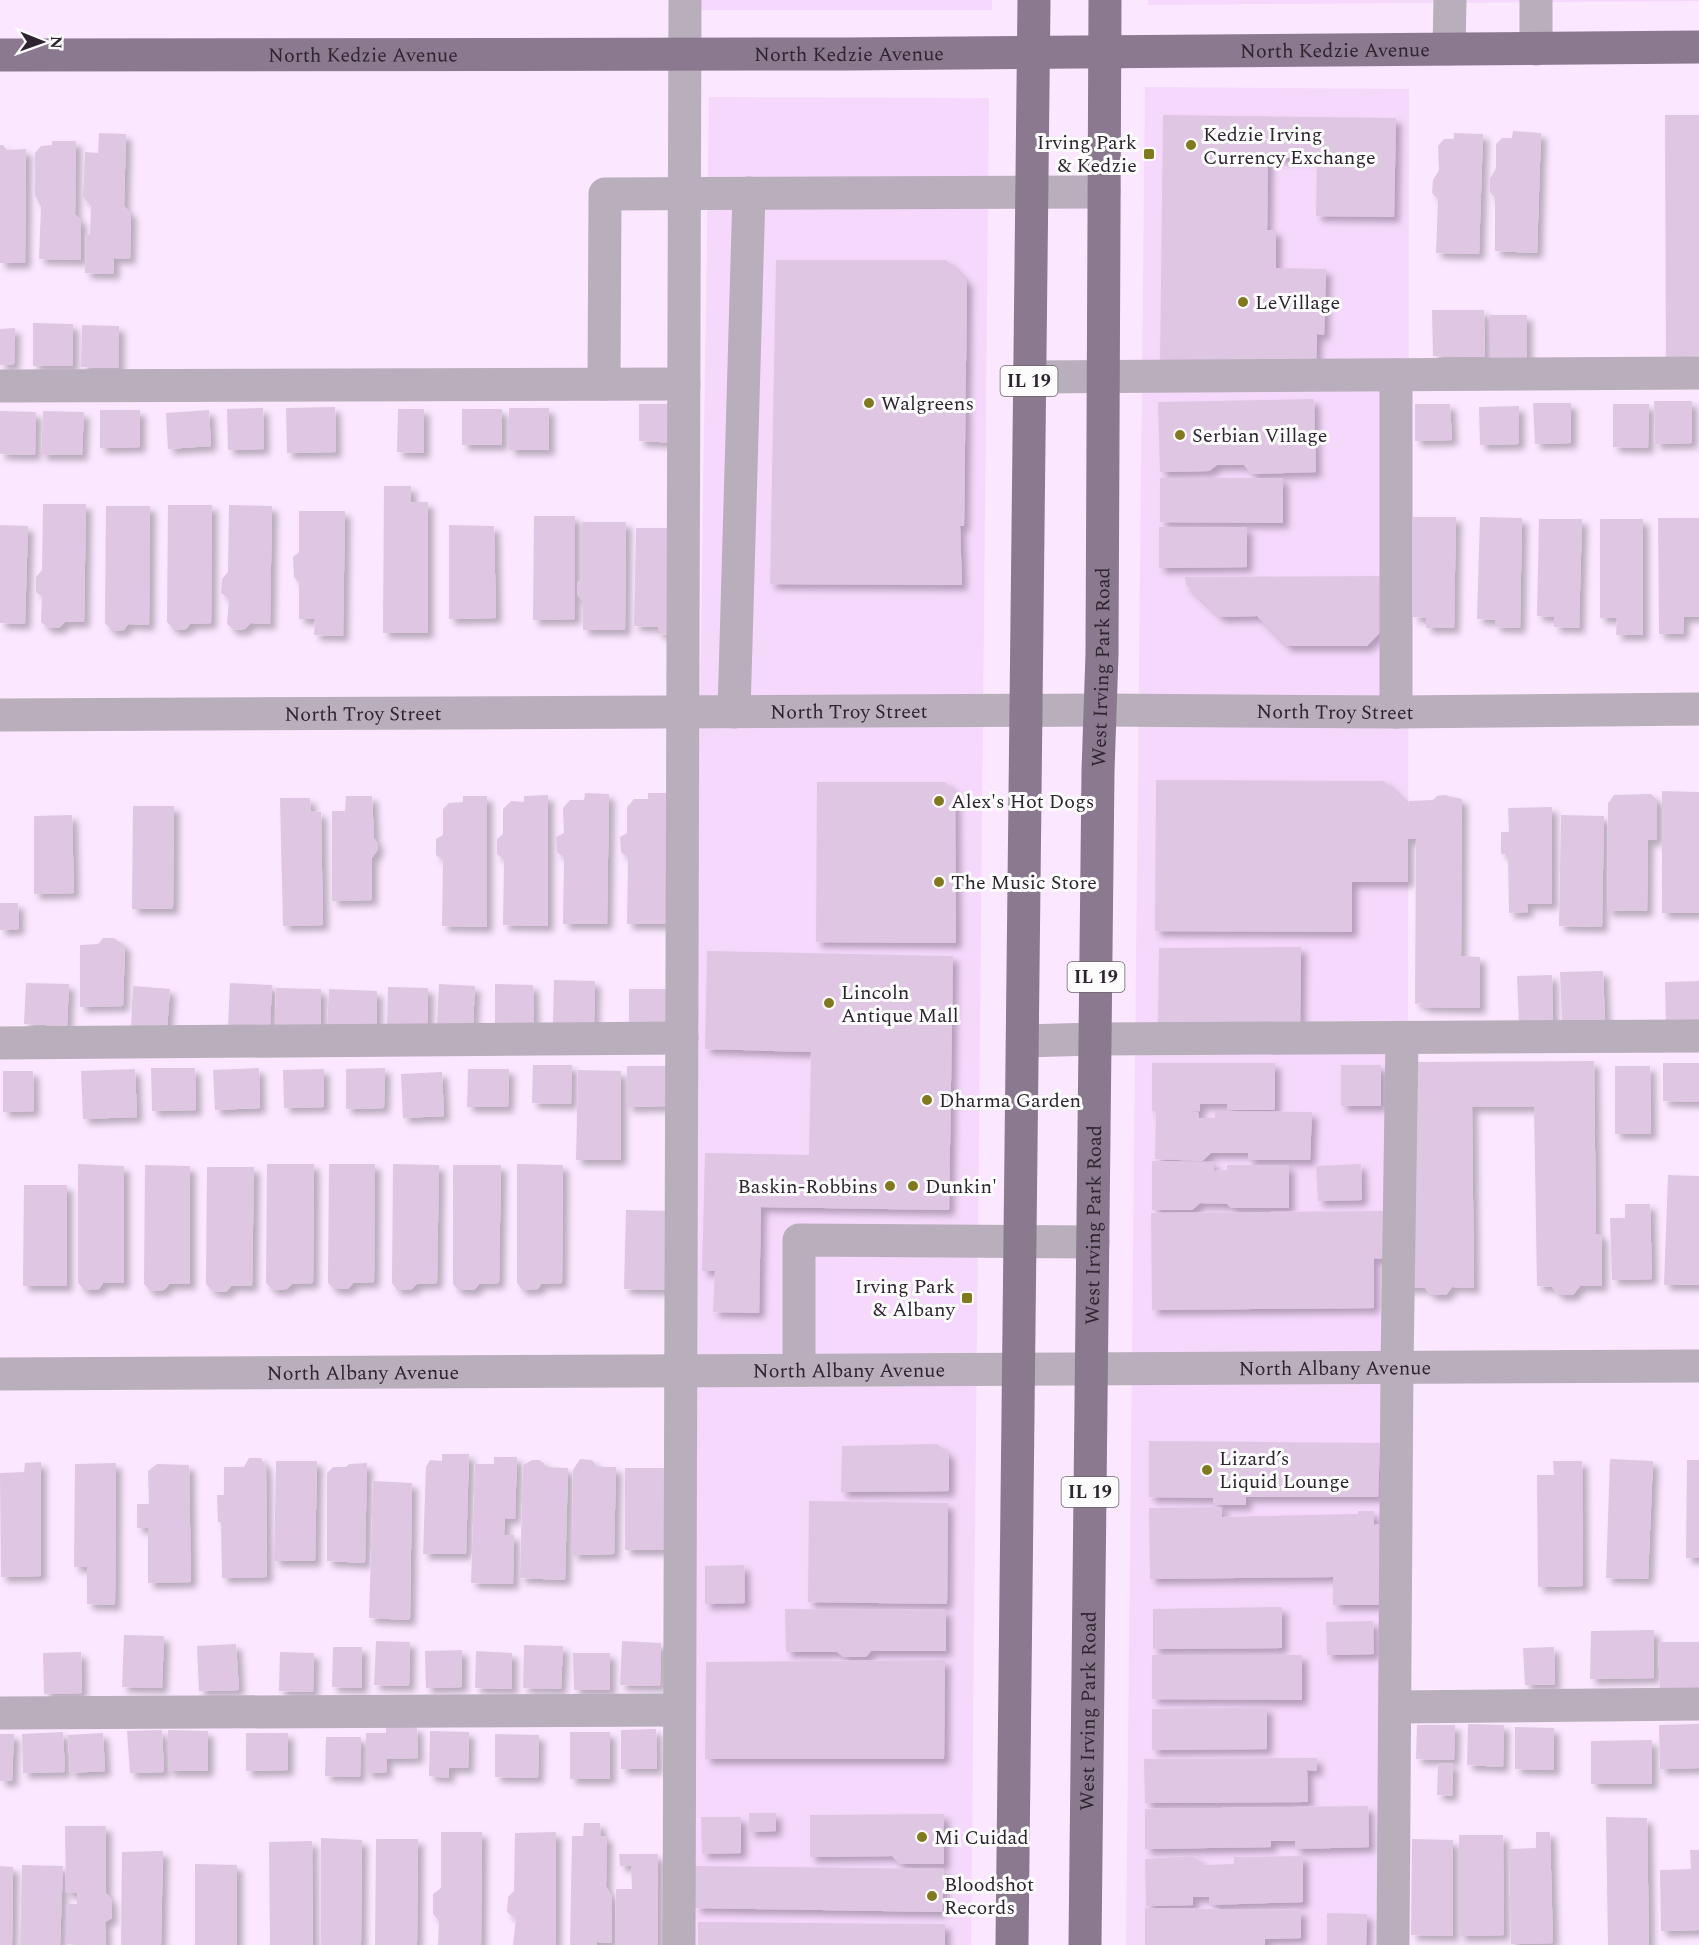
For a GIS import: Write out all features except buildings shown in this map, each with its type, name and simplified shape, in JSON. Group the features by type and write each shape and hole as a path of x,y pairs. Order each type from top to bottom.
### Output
{"main road":[{"name":"IL 19","path":"1012,1945 1034,0"},
{"name":"West Irving Park Road","path":"1085,1945 1095,1039 1102,642 1105,0"},
{"name":"North Kedzie Avenue","path":"0,55 684,54 1699,47"}],"street":[{"path":"679,1945 684,0"},
{"path":"1449,49 1450,0"},
{"path":"1536,0 1536,49"},
{"path":"604,384 605,194 1104,192"},
{"path":"734,712 749,193"},
{"path":"1029,377 1699,373"},
{"path":"1396,375 1396,712"},
{"path":"0,386 684,384"},
{"name":"North Troy Street","path":"0,715 1699,710"},
{"path":"1023,1041 1699,1036"},
{"path":"0,1043 682,1038"},
{"path":"1394,1945 1397,1367 1402,1038"},
{"path":"798,1371 799,1240 1093,1242"},
{"name":"North Albany Avenue","path":"0,1374 1699,1366"},
{"path":"1396,1707 1699,1704"},
{"path":"0,1713 679,1710"}],"shaded area":[{"path":"697,0 992,0 992,10 697,10"},
{"path":"1148,0 1699,0 1699,1 1148,5"},
{"path":"1145,87 1409,89 1408,1028 1387,1945 1126,1945"},
{"path":"709,97 989,98 971,1945 687,1945 690,1386"}],"place":[{"name":"Kedzie Irving Currency Exchange","path":"1191,145"},
{"name":"Irving Park & Kedzie","path":"1149,154"},
{"name":"LeVillage","path":"1243,302"},
{"name":"Walgreens","path":"869,403"},
{"name":"Serbian Village","path":"1180,435"},
{"name":"Alex's Hot Dogs","path":"939,801"},
{"name":"The Music Store","path":"939,882"},
{"name":"Lincoln Antique Mall","path":"829,1003"},
{"name":"Dharma Garden","path":"927,1100"},
{"name":"Baskin-Robbins","path":"890,1186"},
{"name":"Dunkin'","path":"913,1186"},
{"name":"Irving Park & Albany","path":"967,1298"},
{"name":"Lizard’s Liquid Lounge","path":"1207,1470"},
{"name":"Mi Cuidad","path":"922,1837"},
{"name":"Bloodshot Records","path":"932,1896"}]}
